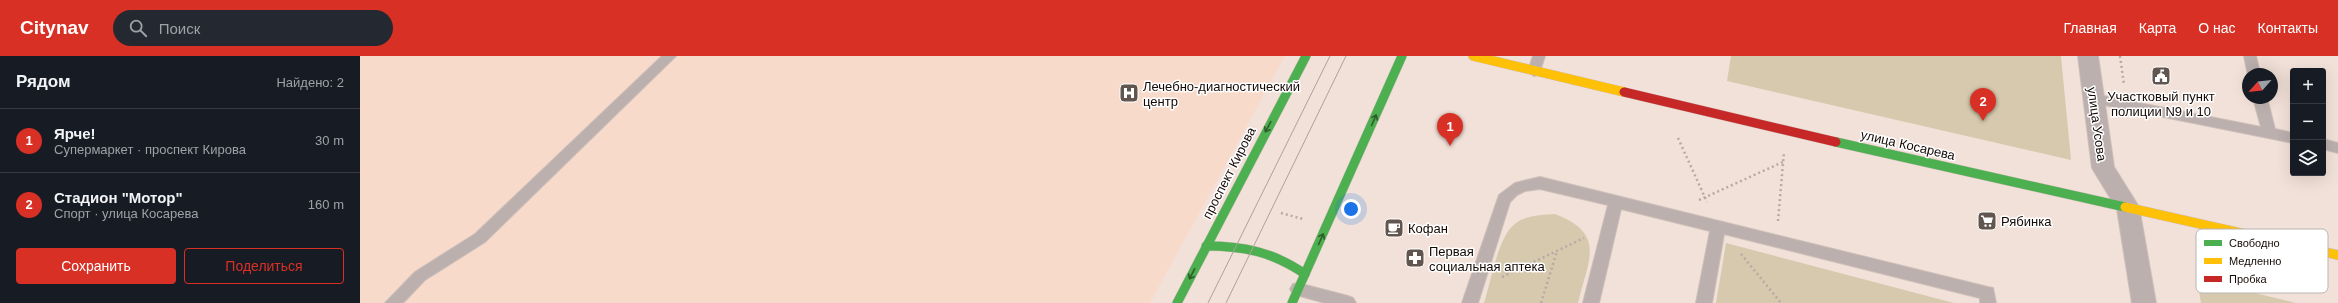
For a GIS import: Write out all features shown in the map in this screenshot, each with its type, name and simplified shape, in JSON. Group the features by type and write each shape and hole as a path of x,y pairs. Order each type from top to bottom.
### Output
{"street":[{"name":"проспект Кирова","path":"1177,303 1306,56"},
{"path":"1292,303 1402,56"},
{"name":"улица Косарева","path":"1473,56 1786,130 2224,229"},
{"name":"улица Усова","path":"2088,56 2103,168 2128,207 2144,303"},
{"path":"1206,246 1237,244 1270,251 1284,258 1305,274"},
{"name":"улица Косарева","path":"2328,253 2338,255"}],"lane":[{"path":"393,303 420,276 480,238 670,56"},
{"path":"1534,71 1539,56"},
{"path":"2250,56 2253,68"},
{"path":"2094,99 2290,137"},
{"path":"2262,104 2269,133"},
{"path":"2326,145 2338,148"},
{"path":"1472,296 1504,198 1513,189 1526,184 1540,183 1988,293 1988,303"},
{"path":"1591,303 1616,202"},
{"path":"1704,303 1718,227"},
{"path":"1298,289 1348,303"}],"path":[{"path":"2120,56 2126,105"},
{"path":"1776,242 1786,130"},
{"path":"1678,138 1718,227 1782,303"},
{"path":"1668,215 1783,162"},
{"path":"1281,213 1306,220"},
{"path":"1472,296 1557,251 1610,226"},
{"path":"1541,303 1557,251"}],"shaded area":[{"path":"360,56 1285,56 1150,303 360,303"},
{"path":"1731,56 2061,56 2071,160 1727,81"},
{"path":"1555,214 1571,222 1582,230 1588,240 1590,250 1589,261 1578,303 1484,303 1500,248 1510,229 1520,220 1525,218"},
{"path":"1726,243 1954,303 1716,303"},
{"path":"2199,293 2255,293 2296,303 2201,303"}],"tram line":[{"path":"1208,303 1330,56"},
{"path":"1226,303 1346,56"}],"traffic: fast":[{"path":"1177,303 1306,56"},
{"path":"1292,303 1402,56"},
{"path":"1836,142 2125,207"},
{"path":"1206,246 1234,246 1258,250 1281,259 1305,274"}],"traffic: slow":[{"path":"1473,56 1624,92"},
{"path":"2125,207 2223,229"},
{"path":"2328,253 2338,255"}],"traffic: jam":[{"path":"1624,92 1836,142"}],"place":[{"name":"Участковый пункт полиции N9 и 10","path":"2161,76"},
{"name":"Лечебно-диагностический центр","path":"1129,93"},
{"name":"Стадион \"Мотор\"","path":"1983,121"},
{"name":"Ярче!","path":"1450,146"},
{"name":"Рябинка","path":"1987,221"},
{"name":"Кофан","path":"1394,228"},
{"name":"Первая социальная аптека","path":"1415,258"}]}
